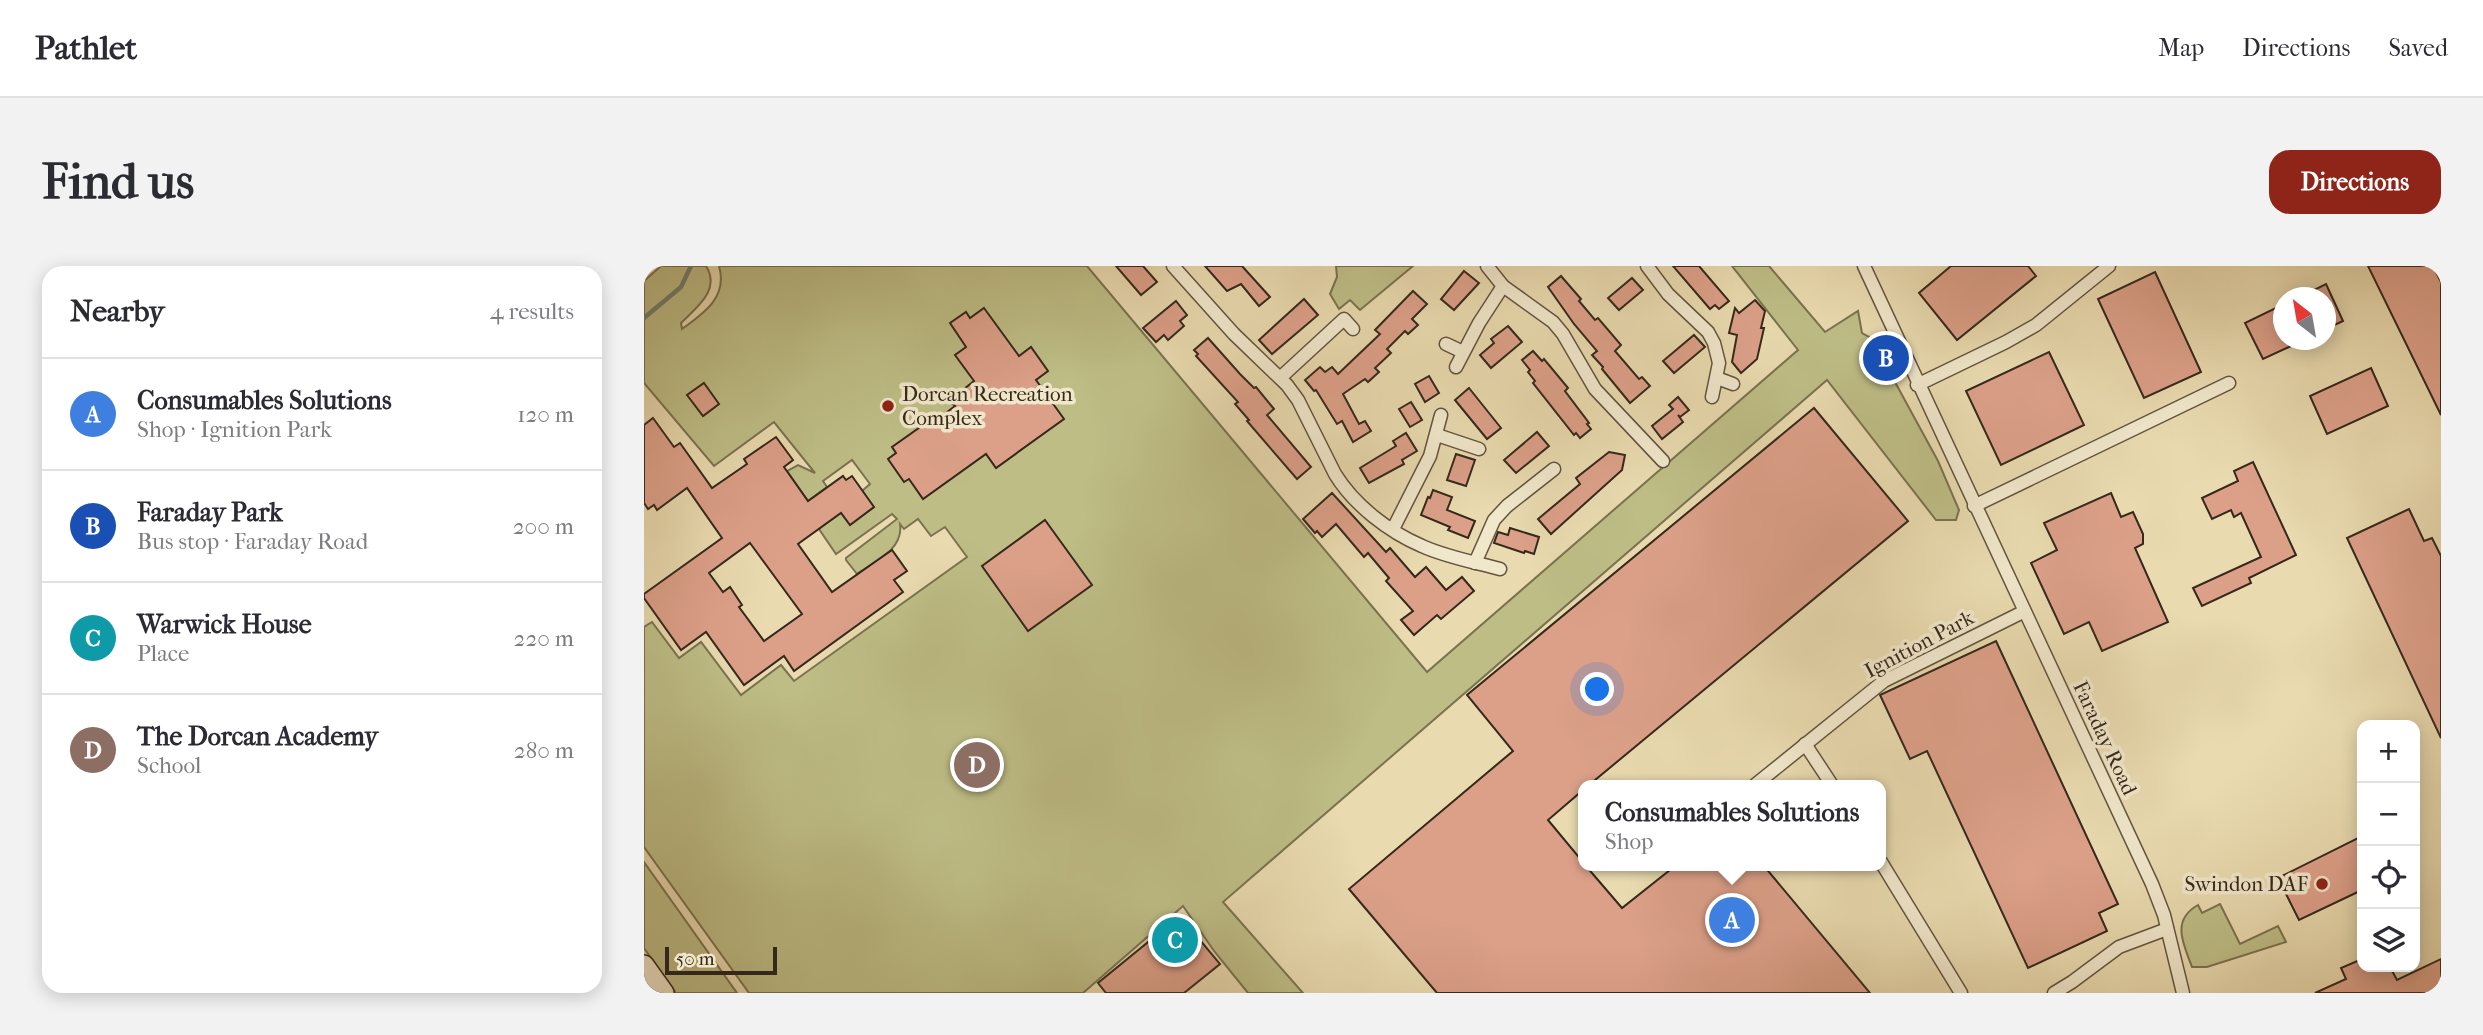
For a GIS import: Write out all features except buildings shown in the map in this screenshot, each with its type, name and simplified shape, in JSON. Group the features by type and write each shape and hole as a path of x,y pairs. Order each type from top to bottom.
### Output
{"main road":[{"path":"644,965 664,993"}],"street":[{"path":"1173,266 1298,400 1328,462 1343,486 1371,514 1423,547 1500,569"},
{"path":"1488,266 1503,286 1553,322 1568,341 1595,389 1663,461"},
{"path":"1647,266 1668,294 1708,332 1718,352 1717,378 1712,397"},
{"name":"Faraday Road","path":"1864,266 1917,385 2147,873 2162,909 2183,993"},
{"path":"1917,385 2036,325 2109,266"},
{"path":"1456,367 1490,304 1503,286"},
{"path":"1280,378 1344,319 1353,329"},
{"path":"1446,344 1464,352"},
{"path":"1717,378 1733,384"},
{"path":"1974,506 2228,383"},
{"path":"1393,529 1423,473 1437,435 1441,415"},
{"path":"1437,435 1479,449"},
{"path":"1475,563 1494,520 1553,469"},
{"name":"Ignition Park","path":"1761,780 1884,681 2023,612"},
{"path":"1805,744 1829,780"},
{"path":"1886,870 1961,993"},
{"path":"2054,993 2119,947 2167,929"}],"shaded area":[{"path":"661,266 706,266 710,275 711,283 705,298 681,323 682,329 706,310 717,295 721,277 719,266 1087,266 1427,672 1798,350 1732,266 1769,266 1825,332 1858,311 1862,333 1871,338 1938,461 1959,510 1956,520 1936,520 1827,380 1223,902 1303,993 1248,993 1183,906 1083,993 749,993 644,847 644,627 652,622 679,658 701,642 741,695 781,665 794,681 967,557 945,527 931,536 918,519 904,529 900,524 898,541 893,548 857,574 846,558 897,519 892,514 836,554 819,529 838,508 850,524 873,508 862,491 870,484 852,460 823,481 827,487 808,501 787,471 798,465 815,473 774,422 714,466 644,383 644,281"},
{"path":"1336,266 1413,266 1360,310 1350,300 1339,309 1330,294 1337,277"},
{"path":"644,862 737,993 676,993 644,948"},
{"path":"2220,904 2240,944 2278,926 2286,942 2207,967 2192,967 2183,941 2184,918 2198,905 2202,913"}],"waterway":[{"path":"644,318 681,287 691,266"}],"place":[{"name":"Faraday Park","path":"1886,358"},
{"name":"Dorcan Recreation Complex","path":"888,406"},
{"name":"The Dorcan Academy","path":"977,765"},
{"name":"Swindon DAF","path":"2322,884"},
{"name":"Consumables Solutions","path":"1732,920"},
{"name":"Warwick House","path":"1175,940"}]}
